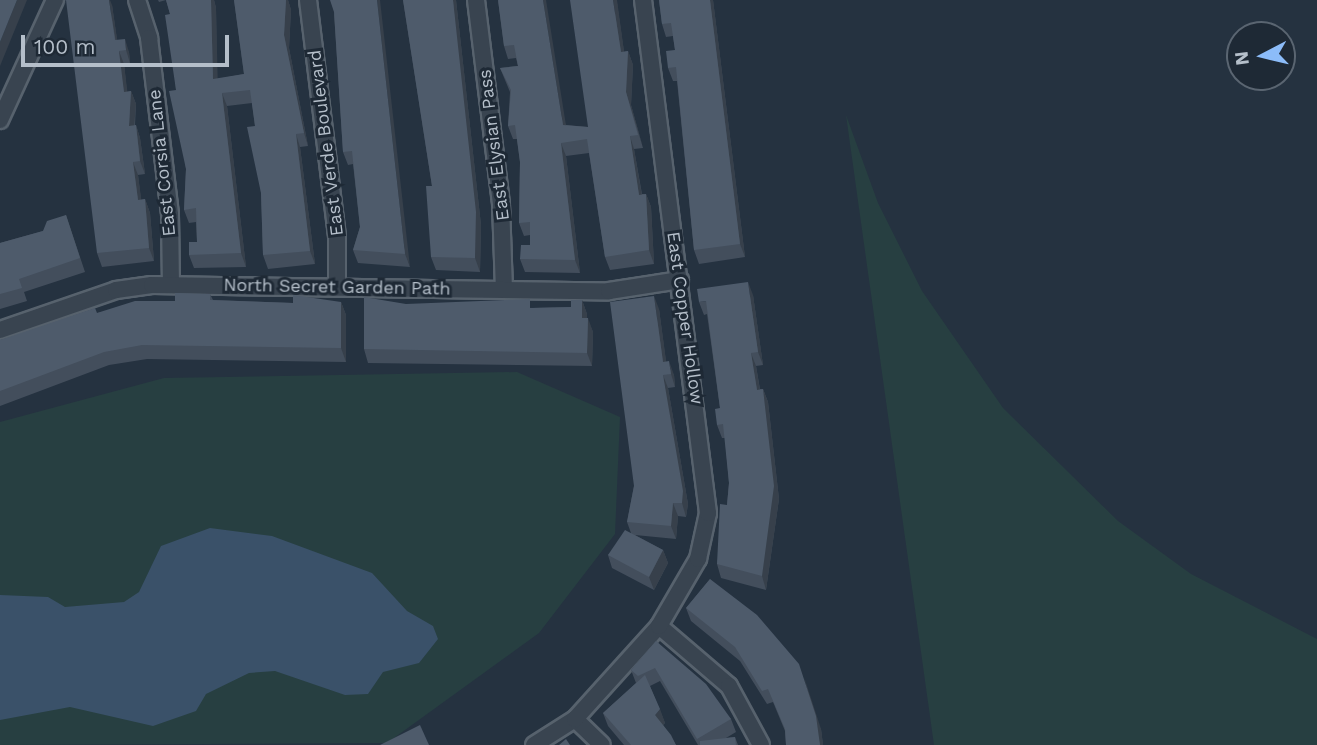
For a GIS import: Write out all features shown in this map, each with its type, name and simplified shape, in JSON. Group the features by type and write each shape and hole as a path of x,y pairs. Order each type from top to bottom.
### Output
{"street":[{"path":"0,120 55,0"},
{"name":"East Corsia Lane","path":"138,0 149,38 170,215 172,285"},
{"name":"East Verde Boulevard","path":"308,0 337,236 337,285"},
{"name":"East Elysian Pass","path":"476,0 501,204 504,290"},
{"name":"East Copper Hollow","path":"534,745 575,719 659,626 698,559 708,513 643,0"},
{"name":"North Secret Garden Path","path":"0,330 116,290 172,285 337,285 609,291 680,281"},
{"path":"659,626 729,686 761,745"},
{"path":"575,719 603,745"}],"green space":[{"path":"846,115 878,203 922,291 1003,408 1118,521 1191,574 1317,639 1317,745 934,745"},
{"path":"517,372 620,417 615,534 539,633 387,743 0,745 0,422 164,378"}],"water":[{"path":"210,528 272,536 372,573 407,611 433,626 438,639 419,663 383,672 368,694 345,695 275,671 249,673 206,694 196,711 153,726 70,707 0,720 0,595 48,597 65,607 124,602 139,592 161,546"}],"building":[{"path":"0,0 17,0 0,42"},
{"path":"66,0 109,0 115,40 125,39 126,50 119,51 124,92 131,91 129,126 136,125 140,161 133,162 138,200 145,199 149,248 97,253"},
{"path":"166,0 211,0 213,79 244,74 234,0 286,0 284,35 304,133 296,134 310,251 263,255 261,193 247,127 255,126 250,90 222,93 241,253 189,255 189,242 197,242 196,208 184,210 186,169 169,91 176,90 165,15 170,14"},
{"path":"330,0 377,0 405,254 353,250 360,227 352,151 343,152 334,12"},
{"path":"403,0 453,0 476,212 475,258 431,257 426,186 432,186"},
{"path":"498,0 543,0 563,125 588,127 570,0 613,0 621,52 628,51 626,92 638,135 630,136 639,195 646,194 649,250 605,257 587,139 561,143 575,260 520,259 521,245 530,245 530,222 519,223 520,162 515,125 508,126 511,90 500,68 518,66 514,45 504,46"},
{"path":"659,0 710,0 740,244 694,250 676,67 668,68 666,51 675,50 671,23 662,24"},
{"path":"66,215 80,258 19,279 22,288 0,294 0,243 43,231 47,221"},
{"path":"748,282 758,352 751,353 757,390 763,389 774,486 762,576 717,564 720,504 727,505 729,483 723,424 717,425 715,409 720,408 706,301 699,302 697,289"},
{"path":"175,293 210,294 210,300 293,303 293,295 341,302 341,348 142,345 104,352 0,391 0,340 95,308 97,313 135,301 175,301"},
{"path":"654,296 663,362 669,361 671,374 663,375 683,491 682,503 673,503 671,526 627,522 634,486 610,302"},
{"path":"364,297 406,304 530,299 530,308 571,307 571,300 582,300 582,318 588,318 587,353 364,349"},
{"path":"625,530 663,550 649,577 608,555"},
{"path":"710,579 757,615 799,664 816,716 820,745 786,745 785,729 768,689 762,691 735,647 686,608"},
{"path":"656,641 706,684 731,719 697,739 655,668 638,676 631,670"},
{"path":"645,675 660,709 655,715 676,745 631,745 603,713"},
{"path":"420,725 429,745 380,745"},
{"path":"735,737 736,745 700,745 700,741"},
{"path":"566,739 570,745 559,745"}]}
